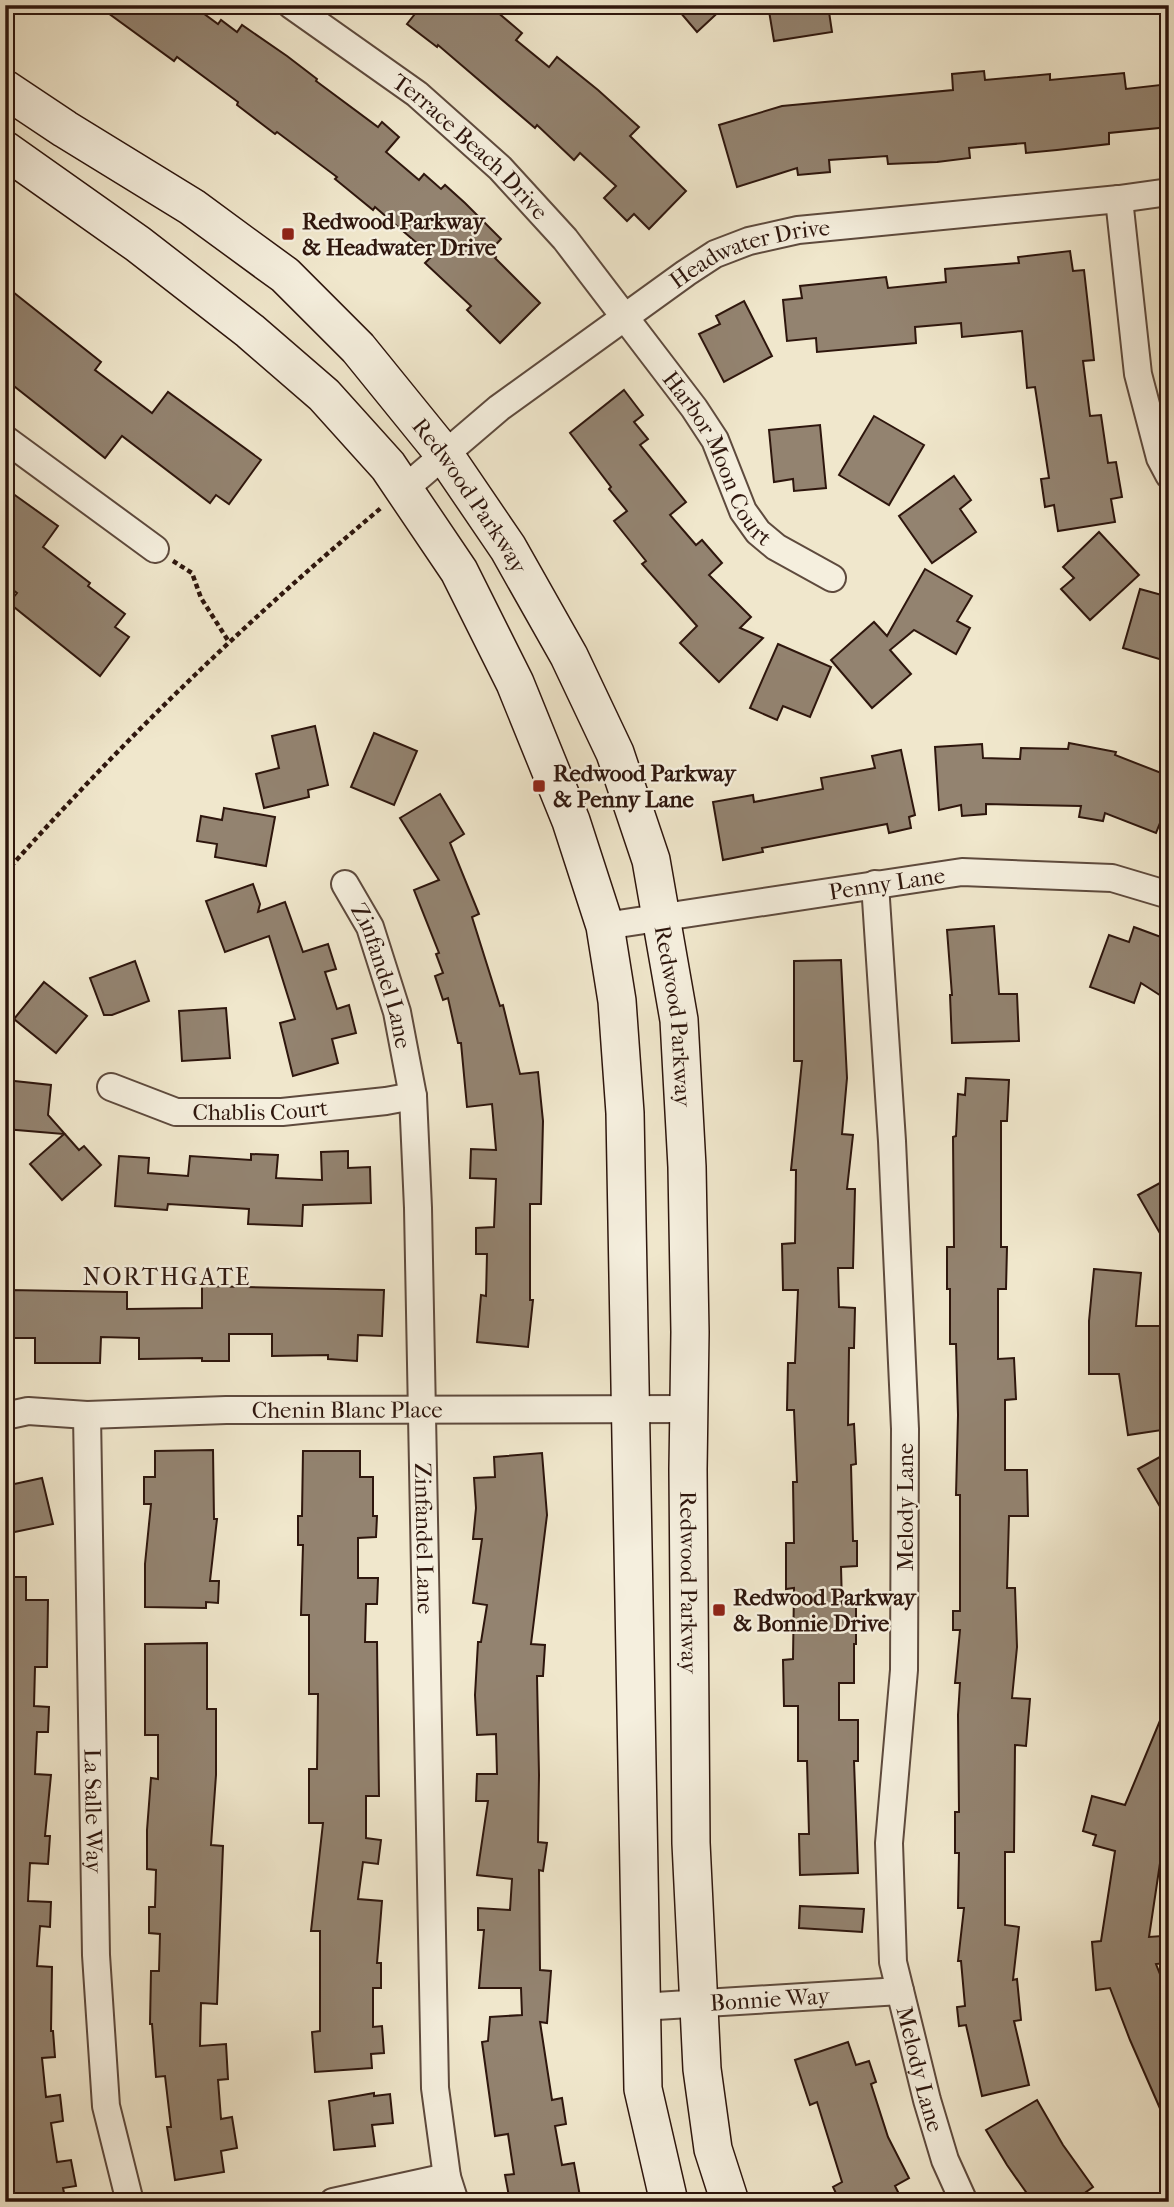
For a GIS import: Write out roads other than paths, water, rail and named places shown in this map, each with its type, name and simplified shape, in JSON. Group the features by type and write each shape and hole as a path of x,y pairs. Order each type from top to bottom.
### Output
{"main road":[{"name":"Redwood Parkway","path":"5,89 192,207 285,275 358,348 444,454 508,548 569,656 615,753 652,860 679,1020 687,1195 690,1332 688,1409 691,1843 702,2069 713,2149 730,2202"},
{"path":"5,150 138,244 250,331 324,395 388,466 459,571 515,683 571,821 605,926 617,1001 625,1113 642,2089 669,2202"}],"street":[{"name":"Terrace Beach Drive","path":"291,5 416,94 500,168 565,239 623,316"},
{"name":"Headwater Drive","path":"403,490 499,408 623,316 715,254 749,241 798,230 1169,192"},
{"path":"1119,199 1138,374 1160,458 1169,475"},
{"name":"Harbor Moon Court","path":"623,316 694,408 715,440 743,511 758,532 776,547 832,578"},
{"path":"5,439 155,549"},
{"name":"Penny Lane","path":"605,926 962,872 1112,878 1169,895"},
{"name":"Zinfandel Lane","path":"345,884 370,927 397,1013 413,1096 418,1208 435,2088 451,2189"},
{"name":"Melody Lane","path":"875,884 892,1141 905,1429 904,1670 889,1843 893,1962 941,2148 964,2202"},
{"name":"Chablis Court","path":"111,1087 176,1112 282,1112 413,1096"},
{"name":"Chenin Blanc Place","path":"5,1416 27,1411 87,1415 226,1410 688,1409"},
{"name":"La Salle Way","path":"87,1415 96,1955 106,2106 130,2202"},
{"name":"Bonnie Way","path":"640,2007 900,1991"},
{"path":"333,2202 451,2189"}],"place":[{"name":"Redwood Parkway & Headwater Drive","path":"288,234"},
{"name":"Redwood Parkway & Penny Lane","path":"539,786"},
{"name":"Redwood Parkway & Bonnie Drive","path":"719,1610"}],"district":[{"name":"NORTHGATE","path":"167,1277"}]}
